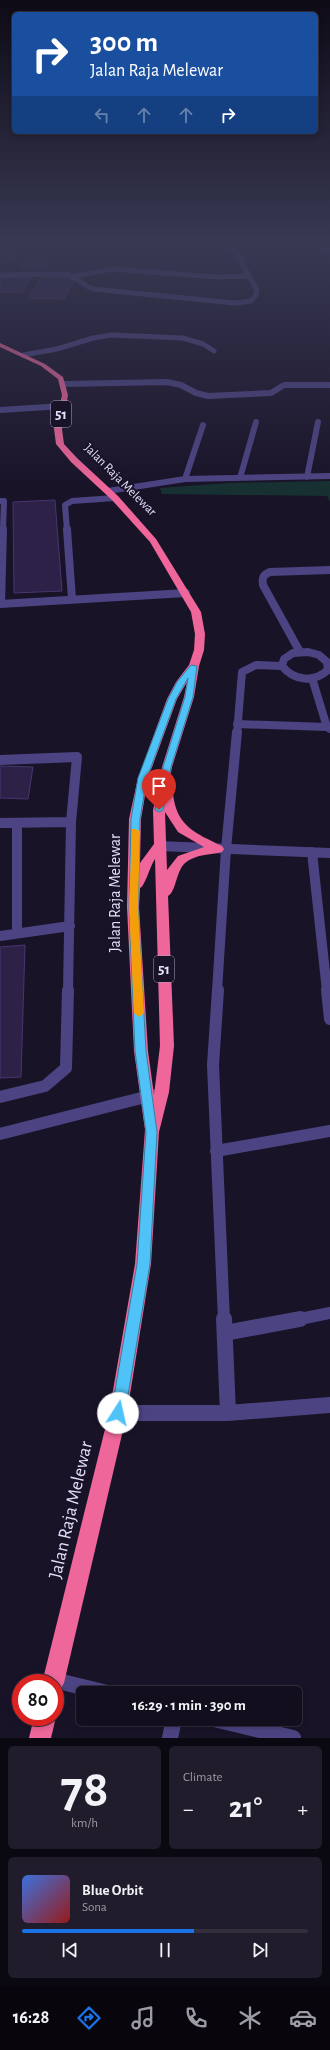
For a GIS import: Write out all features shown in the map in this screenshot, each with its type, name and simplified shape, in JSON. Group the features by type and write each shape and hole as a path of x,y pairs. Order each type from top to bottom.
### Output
{"highway":[{"name":"51","path":"0,345 53,370 61,378 64,384"},
{"name":"Jalan Raja Melewar","path":"56,1674 118,1413 143,1264 152,1132 162,1092 167,1046 159,846 159,810 167,767 189,697 194,666 199,650 200,634 196,612 186,592 153,541 115,498 70,456 60,444 58,429 65,395 64,384"},
{"name":"Jalan Raja Melewar","path":"152,1132 141,1051 133,907 135,819 142,778 172,699 181,682 194,666"},
{"path":"167,767 167,805 172,819 185,832 222,849"},
{"path":"133,907 140,874 147,859 159,846"},
{"path":"162,906 169,877 173,868 184,856 196,851 222,849"},
{"path":"40,1738 43,1726"}],"street":[{"path":"23,355 57,349 94,338 112,335 189,339 203,344 214,351"},
{"path":"64,384 166,382 181,385 196,393 208,396 271,393 284,385 330,385"},
{"path":"0,410 63,406"},
{"path":"240,478 256,422"},
{"path":"307,477 318,422"},
{"path":"186,479 204,425"},
{"path":"108,491 186,479 330,476"},
{"path":"72,599 65,505 72,501 115,498"},
{"path":"0,501 4,501 1,604 186,592"},
{"path":"300,652 263,585 262,579 264,575 270,572 330,570"},
{"path":"300,652 308,652 322,657 329,665 325,674 312,678 296,677 284,670 282,666 284,659 300,652"},
{"path":"228,1413 213,1065 222,849 242,672 246,668 258,664 282,666"},
{"path":"237,724 329,728 312,678"},
{"path":"0,760 77,757 71,822 66,1068 45,1086 0,1097"},
{"path":"0,823 16,824 71,822"},
{"path":"16,824 17,933"},
{"path":"159,846 330,853"},
{"path":"312,852 330,1019"},
{"path":"0,936 70,926"},
{"path":"0,1134 162,1092"},
{"path":"216,1151 330,1131"},
{"path":"225,1333 330,1313"},
{"path":"118,1413 228,1413 330,1405"},
{"path":"64,1684 76,1687"},
{"path":"170,1738 173,1726"},
{"path":"243,1726 293,1738"}],"green space":[{"path":"330,481 330,502 327,496 162,494 160,488 229,483"}],"building":[{"path":"55,500 62,591 14,593 13,502"},
{"path":"0,766 33,767 28,799 0,798"},
{"path":"25,945 21,1077 0,1078 0,947"}],"slow traffic":[{"path":"135,831 133,907 139,1013"}],"route":[{"path":"118,1413 143,1264 152,1132 141,1051 133,907 135,819 142,778 172,699 181,682 194,666 189,697 167,767 159,810"}]}
